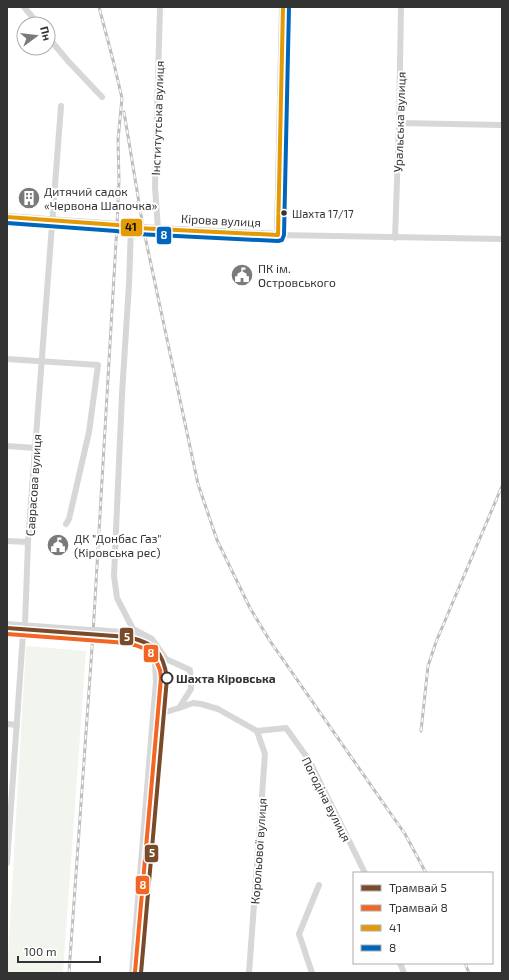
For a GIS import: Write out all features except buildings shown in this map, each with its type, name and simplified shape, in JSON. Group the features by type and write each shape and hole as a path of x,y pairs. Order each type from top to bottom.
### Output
{"main road":[{"name":"Кірова вулиця","path":"7,217 117,225 131,228 158,230 278,235 283,7"}],"street":[{"path":"24,7 31,16"},
{"name":"Інститутська вулиця","path":"158,230 155,187 160,7"},
{"name":"Уральська вулиця","path":"395,238 400,123 401,7"},
{"path":"56,47 102,97"},
{"name":"Саврасова вулиця","path":"7,863 23,634 25,625 28,542 43,361 61,106"},
{"path":"400,123 502,125"},
{"path":"131,228 130,284 122,394 114,576 117,598 133,629 152,639 166,659 190,670 191,689 178,708"},
{"path":"278,235 502,240"},
{"path":"7,358 98,365 89,432 69,519 66,524"},
{"path":"7,446 36,448"},
{"path":"7,541 28,542"},
{"path":"7,624 132,633 140,636 155,663 156,682 154,716 132,973"},
{"path":"154,716 193,703 201,704 218,709 257,730"},
{"path":"7,724 17,725"},
{"name":"Погодіна вулиця","path":"257,730 286,728 308,760 364,872"},
{"name":"Корольової вулиця","path":"250,973 265,754 257,730"},
{"path":"312,973 299,934 319,885"}],"shaded area":[{"path":"26,646 86,651 63,973 7,973"}],"railway":[{"path":"69,973 93,634 117,225 119,181 118,140 122,98 99,7"},
{"path":"124,112 143,227 198,484 217,540 250,608 270,641 405,834 425,872"},
{"path":"421,731 428,666 436,642 502,486"},
{"path":"465,964 469,973"}],"tram line":[{"name":"5","path":"7,628 128,637 151,645 163,661 167,678 141,973"},
{"name":"8","path":"7,634 127,643 148,650 155,658 160,670 161,678 135,972"}],"transit line":[{"name":"41","path":"7,217 117,225 137,228 278,235 283,7"},
{"name":"8","path":"7,223 116,231 137,234 282,240 284,235 289,7"}],"place":[{"name":"Дитячий садок «Червона Шапочка»","path":"29,198"},
{"name":"Шахта 17/17","path":"284,213"},
{"name":"ПК ім. Островського","path":"242,275"},
{"name":"ДК \"Донбас Газ\" (Кіровська рес)","path":"58,545"},
{"name":"Шахта Кіровська","path":"167,678"}]}
